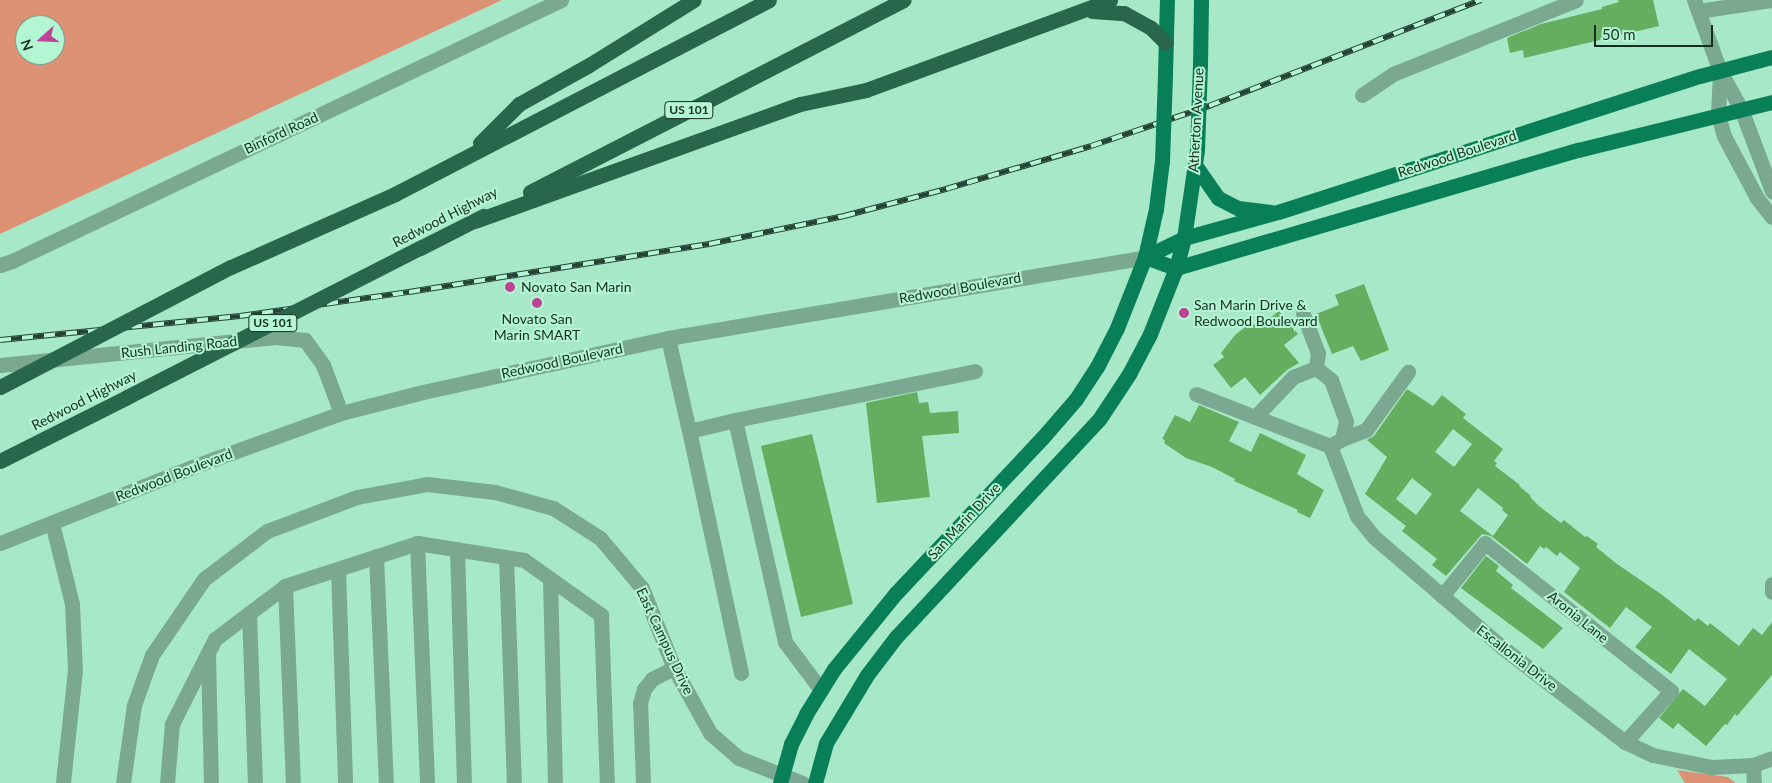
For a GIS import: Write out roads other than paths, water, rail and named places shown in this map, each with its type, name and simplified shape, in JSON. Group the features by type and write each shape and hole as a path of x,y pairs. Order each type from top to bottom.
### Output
{"highway":[{"path":"468,154 519,104 589,65 694,0"},
{"path":"0,387 231,267 395,194 468,154 769,0"},
{"name":"Redwood Highway","path":"0,461 904,0"},
{"path":"475,220 800,104 866,90 1110,0"},
{"path":"1080,12 1124,12 1150,28 1166,43"}],"main road":[{"path":"1167,0 1162,161 1156,209 1145,256 1176,268"},
{"name":"Atherton Avenue","path":"1176,268 1184,238 1196,158 1201,0"},
{"name":"Redwood Boulevard","path":"1145,256 1184,238 1278,212 1772,57"},
{"name":"Redwood Boulevard","path":"1176,268 1578,150 1772,102"},
{"path":"1196,158 1218,198 1238,208 1278,212"},
{"name":"San Marin Drive","path":"781,779 791,744 834,669 873,619 1043,438 1076,399 1097,367 1117,328 1145,256"},
{"name":"San Marin Drive","path":"814,783 826,743 867,675 896,637 1100,418 1128,374 1150,334 1176,268"}],"street":[{"name":"Binford Road","path":"0,265 561,0"},
{"path":"1362,95 1393,74 1576,0"},
{"path":"1772,0 1696,6 1720,72 1741,109 1772,191"},
{"path":"1720,72 1718,114 1726,140 1757,198 1772,217"},
{"name":"Redwood Boulevard","path":"0,543 192,467 341,413 510,372 668,338 1145,256"},
{"path":"1255,417 1293,377 1316,368 1318,353 1303,314"},
{"name":"Rush Landing Road","path":"0,365 276,338 305,340 324,365 341,413"},
{"path":"668,338 740,673"},
{"name":"Escallonia Drive","path":"1316,368 1331,380 1346,421 1336,443 1357,516 1374,537 1442,596 1503,648 1625,742 1652,755 1711,767 1753,765 1772,758"},
{"path":"689,431 975,371"},
{"path":"1196,394 1255,417 1336,443 1366,430 1408,372"},
{"path":"736,420 785,642 821,690"},
{"name":"East Campus Drive","path":"123,783 134,705 152,654 204,579 266,531 357,497 427,484 495,492 553,508 600,538 642,588 674,668 710,733 739,758 781,779 802,783"},
{"path":"52,523 72,604 76,670 63,783"},
{"path":"417,543 427,783"},
{"path":"167,783 172,724 215,639 285,586 417,543 524,560 601,615 607,783"},
{"name":"Aronia Lane","path":"1442,596 1485,543 1501,555 1671,691 1625,742"},
{"path":"457,549 464,783"},
{"path":"376,556 386,783"},
{"path":"506,557 514,783"},
{"path":"338,569 345,783"},
{"path":"550,579 555,783"},
{"path":"1772,584 1772,592"},
{"path":"285,586 294,783"},
{"path":"249,613 255,783"},
{"path":"208,653 211,783"},
{"path":"643,783 640,703 644,689 652,679 674,668"},
{"path":"1753,765 1754,783"}],"railway":[{"path":"0,340 240,316 409,292 709,244 844,216 946,189 1091,146 1209,106 1481,0"}],"place":[{"name":"Novato San Marin","path":"510,287"},
{"name":"Novato San Marin SMART","path":"537,303"},
{"name":"San Marin Drive & Redwood Boulevard","path":"1184,313"}]}
